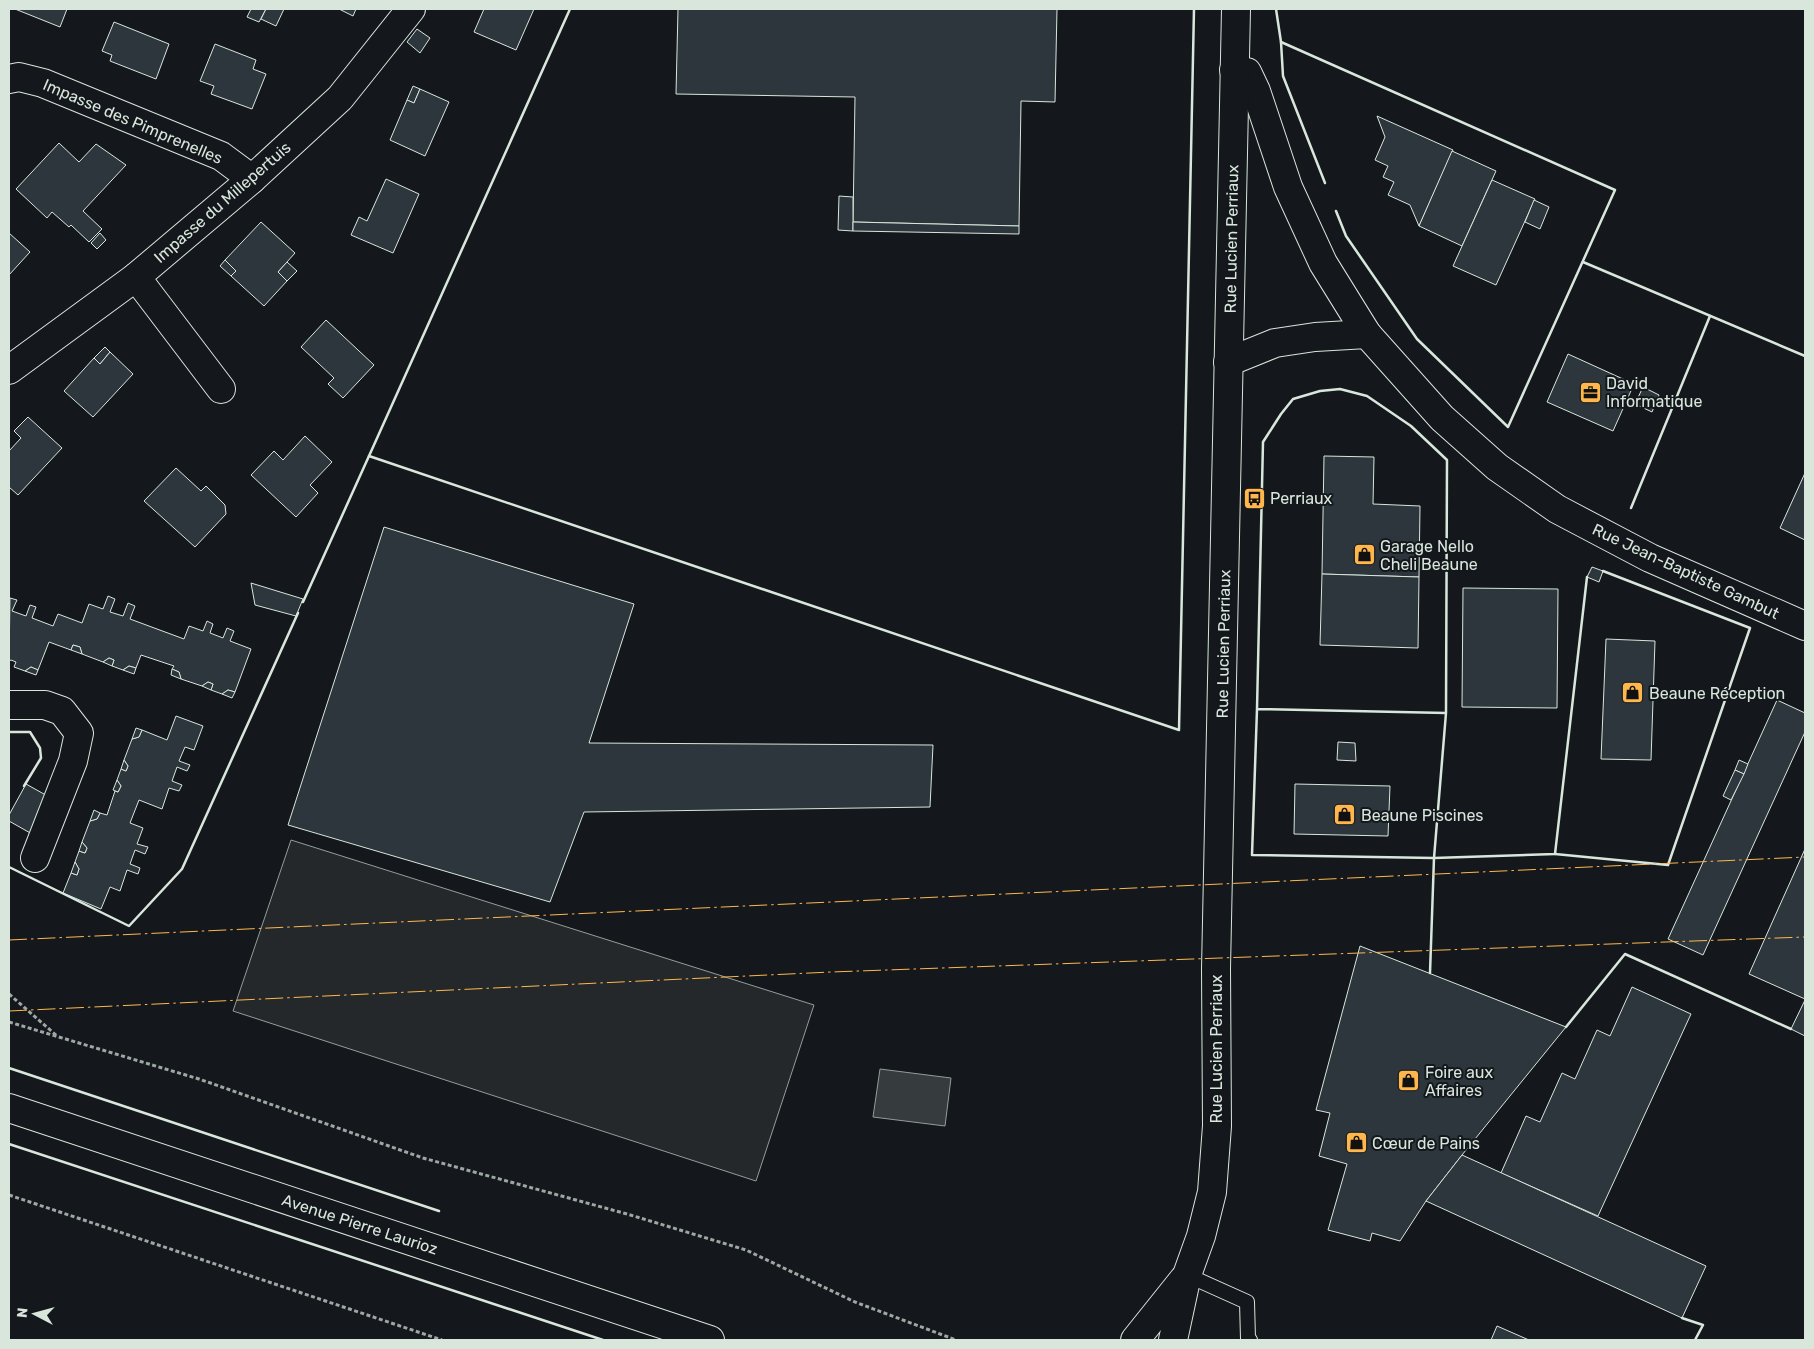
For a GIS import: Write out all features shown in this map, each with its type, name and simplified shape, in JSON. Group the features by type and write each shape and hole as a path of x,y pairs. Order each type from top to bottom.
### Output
{"street":[{"name":"Impasse du Millepertuis","path":"9,370 136,277 252,179 340,98 411,9"},
{"name":"Rue Lucien Perriaux","path":"1172,1340 1187,1275 1201,1236 1212,1192 1217,1126 1216,969 1236,9"},
{"name":"Rue Jean-Baptiste Gambut","path":"1234,70 1247,72 1253,84 1288,187 1323,263 1367,334 1442,418 1497,467 1556,509 1650,558 1805,626"},
{"name":"Impasse des Pimprenelles","path":"9,79 19,77 43,83 221,156 252,179"},
{"path":"136,277 221,389"},
{"path":"1228,362 1275,343 1315,337 1367,334"},
{"path":"9,705 45,705 62,712 79,733 73,761 35,858"},
{"name":"Avenue Pierre Laurioz","path":"9,1108 710,1340"},
{"name":"Rue Lucien Perriaux","path":"1135,1340 1187,1275"}],"lane":[{"path":"1187,1275 1247,1302 1248,1340 1250,1340"}],"path":[{"path":"9,994 59,1038"},
{"path":"9,1022 199,1079 423,1158 627,1214 746,1250 854,1302 956,1340"},
{"path":"9,1195 442,1340"}],"shaded area":[{"path":"291,840 814,1005 756,1181 233,1011"},
{"path":"880,1069 951,1078 945,1126 873,1117"}],"building":[{"path":"15,9 67,9 60,27"},
{"path":"251,9 266,9 259,22 247,17"},
{"path":"266,9 284,9 276,26 261,19"},
{"path":"339,9 356,9 353,16"},
{"path":"484,9 534,9 516,50 474,32"},
{"path":"678,9 1057,9 1055,102 1021,101 1019,226 853,222 855,97 676,94"},
{"path":"114,22 169,44 156,79 110,61 112,55 102,51"},
{"path":"417,29 430,38 420,53 407,42"},
{"path":"215,44 256,60 253,69 266,74 252,109 211,94 214,86 200,81"},
{"path":"413,86 420,89 414,103 407,100"},
{"path":"420,89 449,102 425,156 390,140 407,100 414,103"},
{"path":"1377,116 1453,150 1419,226 1410,205 1388,195 1394,182 1383,177 1388,166 1375,160 1385,137"},
{"path":"59,143 79,162 96,144 126,165 83,211 102,229 89,242 71,225 69,227 52,212 47,218 16,189"},
{"path":"1452,151 1496,171 1462,246 1419,226"},
{"path":"386,179 419,194 393,253 351,235 359,217 367,221"},
{"path":"1492,180 1535,199 1496,285 1453,266"},
{"path":"839,196 853,197 853,231 838,230"},
{"path":"1534,200 1549,207 1540,229 1525,222"},
{"path":"261,222 295,253 278,272 287,281 264,306 231,276 236,271 225,260"},
{"path":"853,222 1019,226 1019,234 853,231"},
{"path":"9,233 30,252 9,275"},
{"path":"100,233 106,240 97,249 91,243"},
{"path":"225,260 236,271 231,276 220,266"},
{"path":"287,262 297,271 287,281 278,272"},
{"path":"326,320 374,365 343,398 328,384 334,378 301,347"},
{"path":"105,347 110,352 100,364 94,358"},
{"path":"110,352 133,374 93,417 64,391 94,358 100,364"},
{"path":"1568,354 1634,384 1613,431 1547,402"},
{"path":"1643,387 1659,395 1652,412 1635,404"},
{"path":"28,417 62,448 18,495 9,487 9,451 21,438 14,431"},
{"path":"305,436 332,462 310,485 318,493 296,517 251,475 274,451 283,460"},
{"path":"1324,456 1374,457 1373,504 1420,506 1419,577 1322,574"},
{"path":"176,468 201,491 206,486 225,505 226,514 195,547 144,501"},
{"path":"1805,473 1805,540 1780,528"},
{"path":"384,527 634,604 589,743 933,745 930,807 584,812 550,902 288,825"},
{"path":"1592,567 1603,571 1599,582 1587,577"},
{"path":"1322,574 1419,577 1418,648 1320,645"},
{"path":"251,583 303,599 296,616 255,605"},
{"path":"1463,588 1558,589 1557,708 1462,707"},
{"path":"108,596 115,599 110,612 123,616 128,603 135,606 130,619 184,639 189,626 203,631 207,621 213,624 210,633 223,638 227,628 234,631 230,641 251,649 235,692 228,690 222,694 211,690 213,684 208,682 202,686 181,679 179,672 172,669 174,666 141,655 136,668 129,666 123,670 112,666 114,660 109,658 103,662 82,654 80,647 73,645 71,650 49,642 38,670 31,667 25,671 14,667 16,662 9,661 10,598 17,600 12,611 26,616 30,605 36,607 32,618 53,626 58,614 82,623 89,604 103,609"},
{"path":"1606,639 1655,641 1651,760 1601,759"},
{"path":"73,645 80,647 82,654 71,650"},
{"path":"109,658 114,660 112,666 103,662"},
{"path":"129,666 136,668 134,674 123,670"},
{"path":"31,667 38,670 36,675 25,671"},
{"path":"172,669 179,672 181,679 171,675"},
{"path":"208,682 213,684 211,690 202,686"},
{"path":"228,690 235,692 232,698 222,694"},
{"path":"1777,700 1805,713 1805,732 1703,955 1668,939"},
{"path":"176,716 203,726 194,750 185,747 179,761 190,765 187,771 177,767 172,781 182,785 179,791 169,788 162,809 139,800 130,823 143,828 137,844 148,847 145,854 135,850 130,864 140,868 138,874 127,870 120,891 110,887 101,909 63,893 71,873 77,875 79,869 75,862 79,851 85,853 87,848 82,842 90,821 97,819 100,813 107,815 115,791 118,792 121,786 117,780 121,769 126,771 128,766 124,760 132,739 139,737 142,730 167,740"},
{"path":"136,728 142,730 139,737 132,739"},
{"path":"1338,742 1355,743 1356,761 1337,760"},
{"path":"124,760 128,766 126,771 121,769"},
{"path":"1739,760 1748,764 1744,774 1735,770"},
{"path":"1735,770 1744,774 1731,800 1723,796"},
{"path":"117,780 121,786 118,792 113,790"},
{"path":"26,784 51,798 32,834 9,821 9,815"},
{"path":"1295,784 1390,786 1388,836 1294,834"},
{"path":"94,810 100,813 97,819 90,821"},
{"path":"82,842 87,848 85,853 79,851"},
{"path":"1805,849 1805,999 1749,974"},
{"path":"75,862 79,869 77,875 71,873"},
{"path":"1360,946 1566,1027 1426,1201 1400,1241 1372,1233 1370,1241 1328,1230 1347,1164 1319,1156 1330,1113 1316,1110"},
{"path":"1632,987 1691,1014 1598,1216 1501,1173 1526,1116 1540,1122 1562,1073 1575,1079 1597,1030 1610,1036"},
{"path":"1805,1000 1805,1036 1791,1029"},
{"path":"1462,1155 1706,1266 1682,1318 1426,1201"},
{"path":"1497,1326 1529,1340 1491,1340"}],"wall":[{"path":"570,9 369,456 1179,730 1194,9"},
{"path":"1276,9 1281,42 1283,76 1325,183"},
{"path":"1281,42 1615,190 1508,427 1417,339 1346,236 1336,211"},
{"path":"1583,262 1805,356"},
{"path":"1631,508 1710,316"},
{"path":"1257,709 1252,855 1434,858 1446,713 1447,460 1411,426 1367,396 1340,389 1320,391 1293,399 1263,442 1257,709 1446,713"},
{"path":"303,602 369,456"},
{"path":"1555,854 1668,865 1750,628 1603,571"},
{"path":"1430,973 1434,858 1555,854 1587,577"},
{"path":"9,867 129,926 182,869 298,613"},
{"path":"9,732 30,732 40,748 41,758 24,786"},
{"path":"1566,1027 1625,954 1791,1029"},
{"path":"9,1068 439,1211"},
{"path":"9,1144 603,1340"},
{"path":"1682,1318 1703,1325 1695,1340"}],"power":[{"path":"9,940 1805,857"},
{"path":"9,1011 831,972 1805,937"}],"place":[{"name":"David Informatique","path":"1590,392"},
{"name":"Perriaux","path":"1254,498"},
{"name":"Garage Nello Cheli Beaune","path":"1364,555"},
{"name":"Beaune Réception","path":"1633,693"},
{"name":"Beaune Piscines","path":"1345,815"},
{"name":"Foire aux Affaires","path":"1409,1081"},
{"name":"Cœur de Pains","path":"1356,1143"}]}
